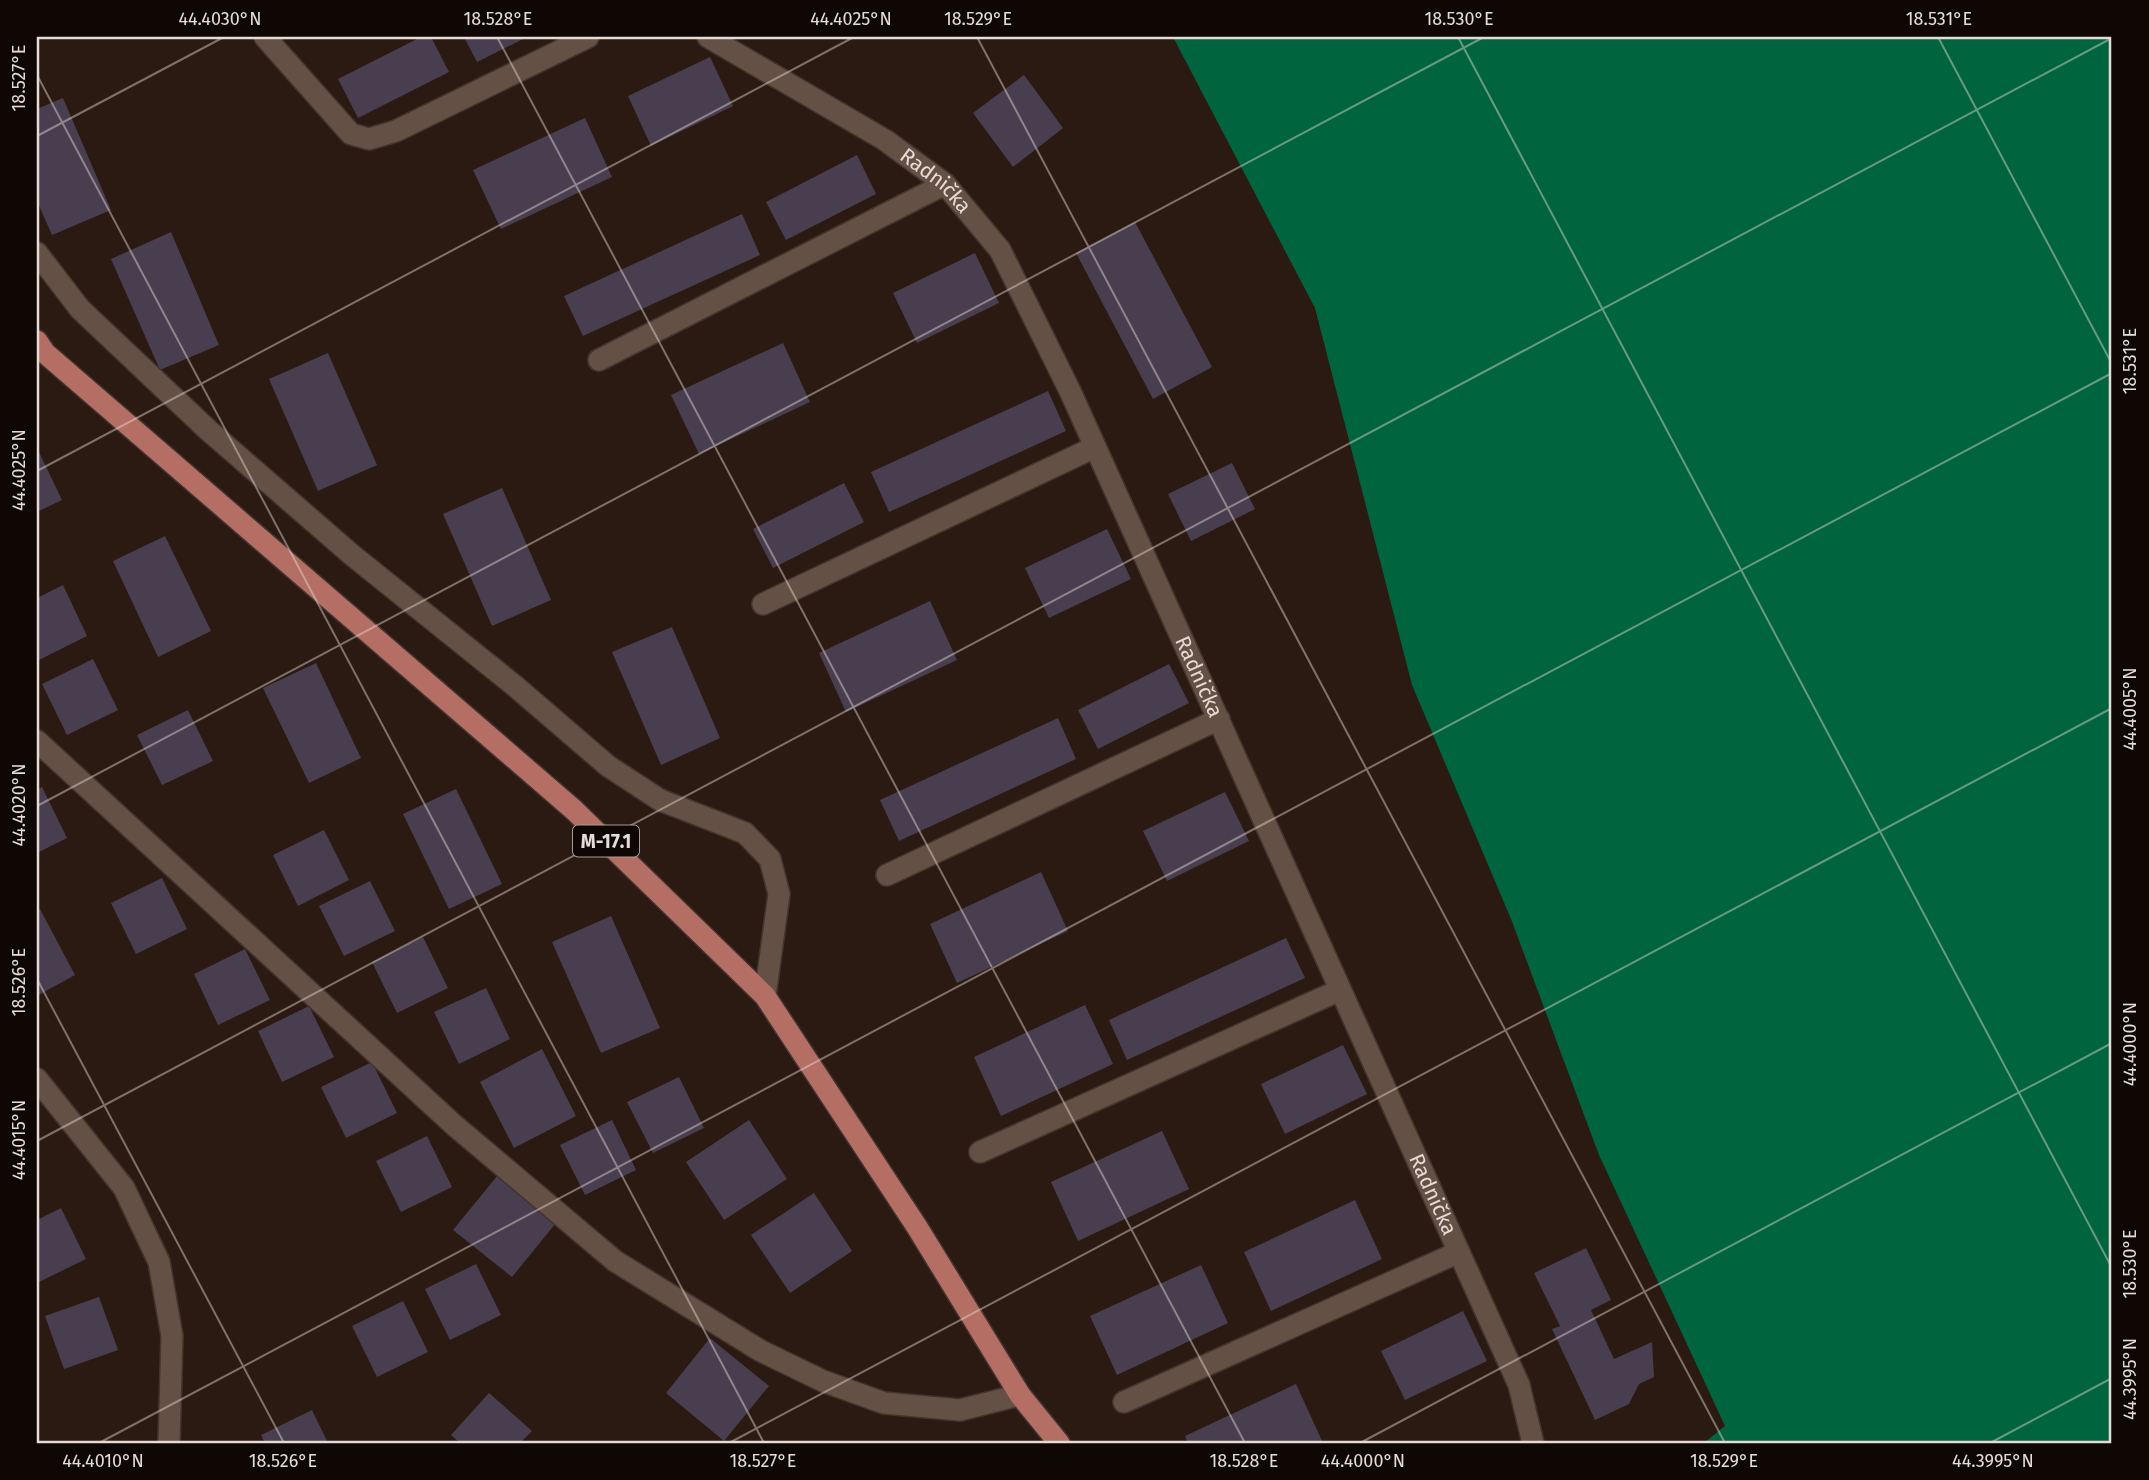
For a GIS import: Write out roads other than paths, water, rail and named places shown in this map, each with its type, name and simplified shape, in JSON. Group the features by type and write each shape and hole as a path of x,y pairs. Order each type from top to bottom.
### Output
{"main road":[{"name":"M-17.1","path":"37,341 46,353 208,495 574,810 765,996 917,1227 1020,1395 1059,1443"}],"street":[{"path":"265,37 351,134 369,139 396,131 588,37"},
{"name":"Radnička","path":"708,37 885,140 945,184 1000,250 1070,391 1519,1385 1533,1443"},
{"path":"599,360 945,184"},
{"path":"37,253 80,309 208,430 352,555 515,686 608,766 660,800 745,833 770,859 779,894 765,996"},
{"path":"763,604 1095,447"},
{"path":"887,874 1219,719"},
{"path":"37,741 454,1125 615,1261 761,1351 823,1381 884,1403 960,1410 1020,1395"},
{"path":"980,1152 1340,990"},
{"path":"37,1079 124,1188 159,1262 172,1336 169,1443"},
{"path":"1124,1402 1459,1252"}]}
